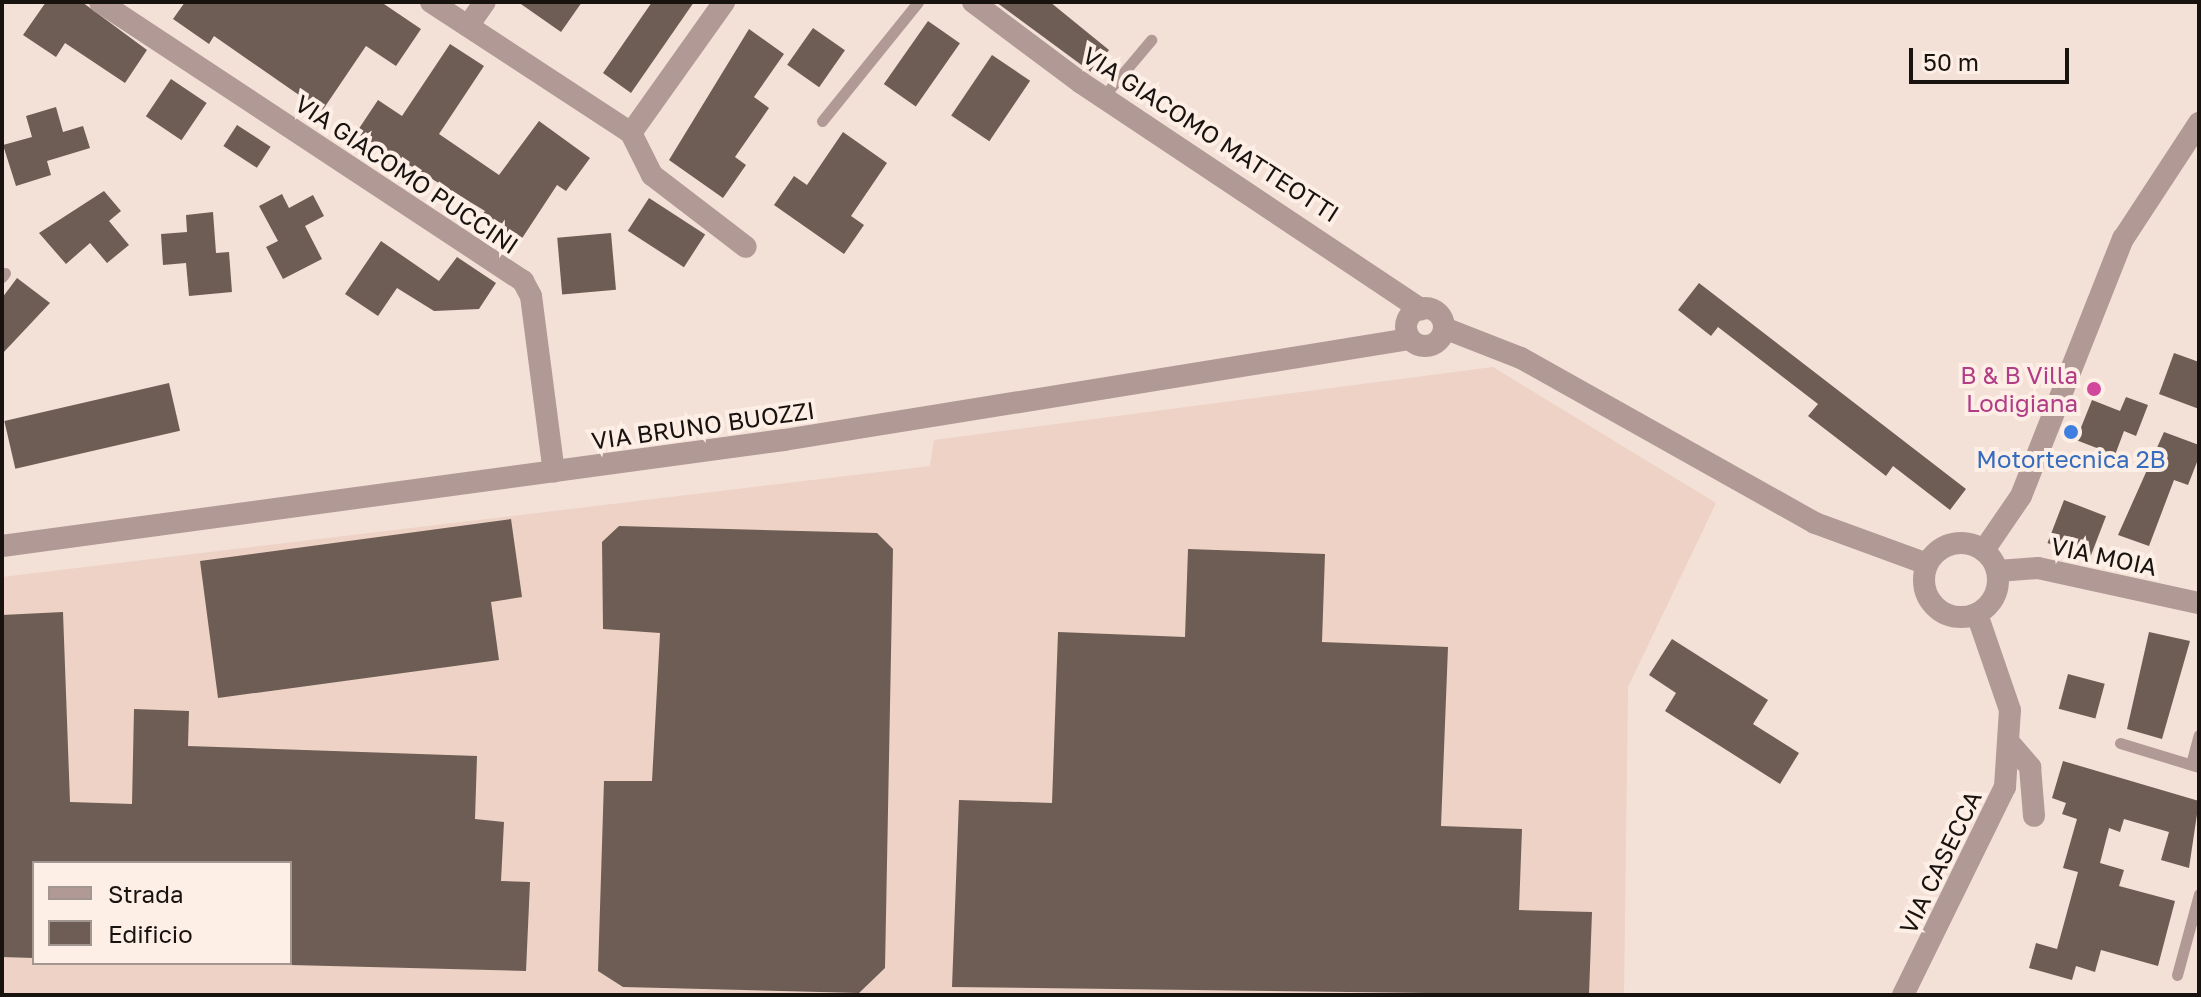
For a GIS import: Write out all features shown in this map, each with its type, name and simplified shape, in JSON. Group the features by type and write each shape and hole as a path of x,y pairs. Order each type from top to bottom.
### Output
{"street":[{"name":"VIA GIACOMO PUCCINI","path":"100,2 523,281 531,296 554,472"},
{"path":"431,2 631,133 652,175 746,247"},
{"path":"468,26 485,2"},
{"path":"631,133 724,2"},
{"name":"VIA GIACOMO MATTEOTTI","path":"973,2 1103,97 1421,309 1439,314 1444,328 1521,358 1815,523 1927,564"},
{"path":"1984,550 2021,496 2123,239 2199,123"},
{"path":"1421,309 1407,321 1410,339 1432,345 1444,328"},
{"name":"VIA BRUNO BUOZZI","path":"2,546 554,472 1410,339"},
{"path":"1959,542 1984,550 1998,571 1995,596 1977,614 1955,617 1934,607 1924,587 1927,564 1959,542"},
{"name":"VIA MOIA","path":"1998,571 2038,568 2199,603"},
{"name":"VIA CASECCA","path":"1903,995 1988,834 2012,746 1999,670 1977,614"},
{"name":"VIA CASECCA","path":"2012,746 2030,767 2034,816"}],"lane":[{"path":"822,121 918,2"},
{"path":"1103,97 1151,40"},
{"path":"2120,743 2195,766 2199,735"},
{"path":"2177,975 2199,894"}],"shaded area":[{"path":"1493,367 1716,503 1628,687 1624,995 2,995 2,577 930,466 934,440"}],"building":[{"path":"46,2 82,2 147,50 125,83 65,43 56,57 23,35"},
{"path":"185,2 381,2 421,29 396,66 366,46 322,111 214,36 209,44 173,19"},
{"path":"518,2 582,2 561,32"},
{"path":"652,2 694,2 631,93 603,73"},
{"path":"996,2 1050,2 1109,50 1091,72"},
{"path":"928,21 960,43 916,106 884,84"},
{"path":"813,28 845,50 819,87 787,65"},
{"path":"749,29 784,54 754,97 769,108 735,157 746,165 723,198 669,160"},
{"path":"450,44 484,66 439,134 499,175 539,121 590,158 566,191 557,185 517,246 479,220 485,211 356,133 378,100 402,116"},
{"path":"992,55 1030,81 989,141 951,116"},
{"path":"171,79 207,103 181,140 146,116"},
{"path":"56,107 63,132 83,126 90,148 47,161 51,175 16,186 3,145 32,137 26,116"},
{"path":"237,125 271,147 257,168 223,146"},
{"path":"843,132 887,163 851,216 864,225 844,254 774,205 794,176 807,185"},
{"path":"104,191 121,211 109,221 129,245 107,263 90,243 66,264 39,233"},
{"path":"282,194 289,208 313,195 324,216 305,226 322,259 283,279 266,247 278,241 259,206"},
{"path":"649,198 705,234 684,267 628,231"},
{"path":"213,212 216,253 229,252 232,292 189,296 186,263 163,265 161,234 187,232 186,215"},
{"path":"611,233 616,290 562,294 557,238"},
{"path":"381,241 439,281 457,257 496,283 479,309 434,311 397,288 378,316 345,294"},
{"path":"17,278 50,303 2,354 2,298"},
{"path":"1699,283 1966,489 1950,510 1893,466 1886,476 1808,416 1818,404 1718,327 1711,336 1678,310"},
{"path":"2174,353 2199,362 2199,409 2159,394"},
{"path":"169,383 180,431 15,469 4,421"},
{"path":"2126,397 2148,405 2136,436 2124,431 2115,455 2076,440 2092,400 2120,411"},
{"path":"2164,432 2199,445 2199,457 2188,485 2174,480 2149,546 2118,535"},
{"path":"2064,500 2106,516 2090,559 2048,543"},
{"path":"511,519 522,597 491,602 499,660 218,698 200,561"},
{"path":"619,526 877,533 893,549 885,968 859,993 623,987 598,971 604,781 652,781 660,633 603,629 602,542"},
{"path":"1188,549 1325,554 1322,642 1448,647 1441,826 1522,829 1519,910 1592,912 1589,995 952,987 959,800 1052,803 1058,632 1185,637"},
{"path":"63,612 70,802 132,804 134,709 189,711 188,746 477,756 475,819 504,822 501,881 530,882 526,971 290,965 292,861 32,861 32,958 2,957 2,615"},
{"path":"2149,632 2190,641 2162,739 2127,729"},
{"path":"1672,639 1768,700 1753,724 1799,753 1780,784 1665,711 1676,693 1649,675"},
{"path":"2068,674 2105,684 2095,719 2059,709"},
{"path":"2063,761 2199,801 2189,868 2161,860 2169,832 2124,819 2120,832 2109,828 2100,863 2124,870 2119,886 2175,901 2158,966 2101,950 2095,972 2076,966 2072,980 2029,968 2036,943 2057,949 2078,872 2063,868 2077,819 2062,814 2066,803 2052,798"}],"place":[{"name":"B & B Villa Lodigiana","path":"2094,389"},
{"name":"Motortecnica 2B","path":"2071,432"}]}
